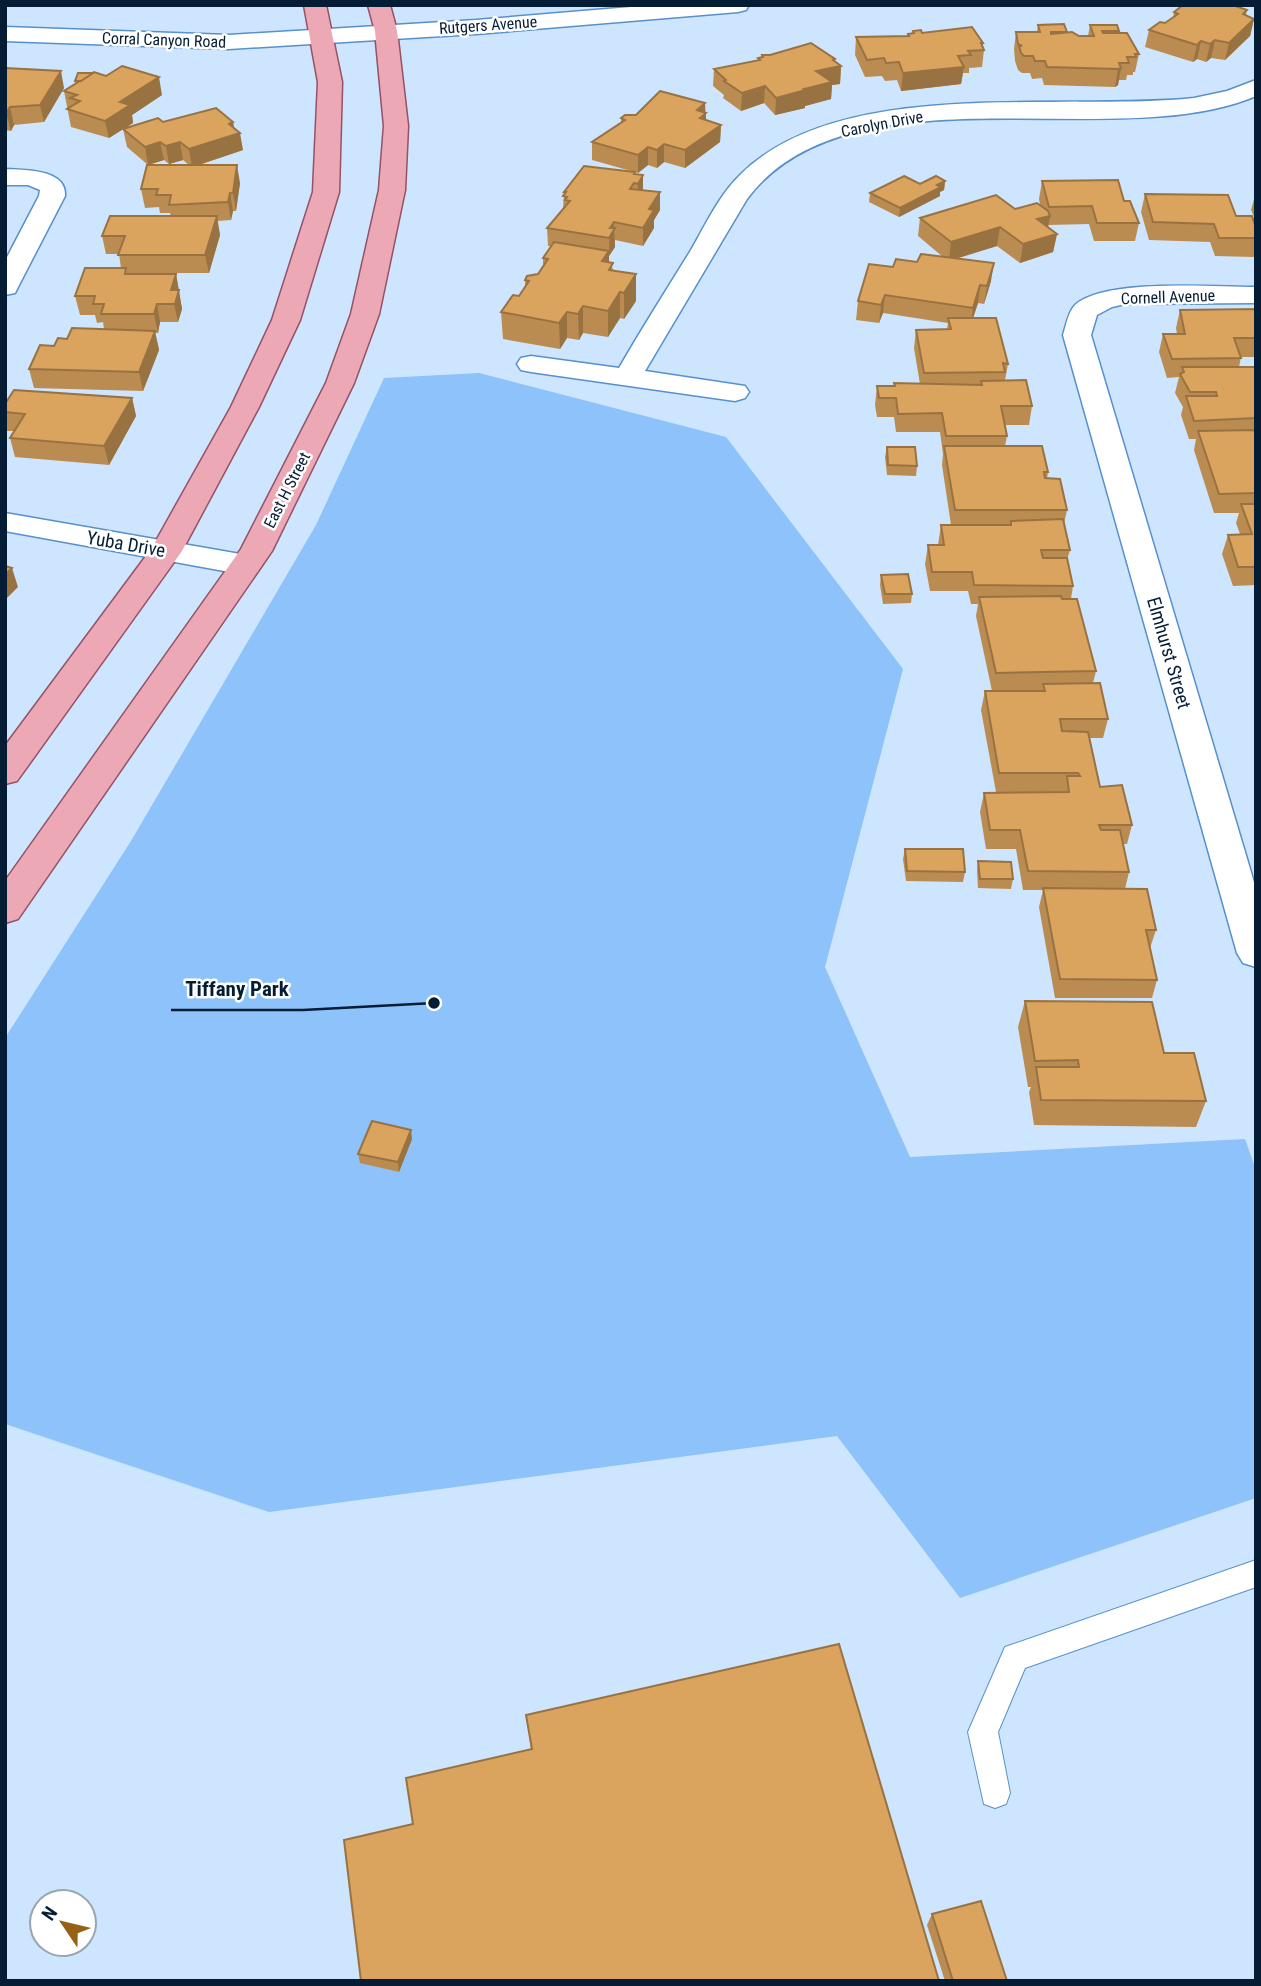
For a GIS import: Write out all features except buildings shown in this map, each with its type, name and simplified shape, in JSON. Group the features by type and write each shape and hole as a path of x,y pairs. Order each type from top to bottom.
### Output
{"main road":[{"path":"5,772 166,551 244,407 286,320 327,192 330,82 315,5"},
{"name":"East H Street","path":"5,909 256,551 340,383 365,314 392,190 396,126 386,32 380,5"}],"street":[{"name":"Rutgers Avenue","path":"322,36 738,5"},
{"name":"Corral Canyon Road","path":"5,34 229,42 322,36"},
{"name":"Carolyn Drive","path":"627,377 749,179 796,146 823,136 895,118 960,112 1191,107 1235,98 1256,87"},
{"path":"5,177 31,178 53,186 52,196 5,287"},
{"name":"Cornell Avenue","path":"1082,353 1077,335 1085,312 1104,300 1125,296 1256,295"},
{"name":"Elmhurst Street","path":"1082,353 1256,953"},
{"path":"531,364 735,392"},
{"name":"Yuba Drive","path":"5,522 246,565"}],"lane":[{"path":"995,1793 983,1732 1014,1657 1256,1573"}],"shaded area":[{"path":"479,373 726,437 903,669 825,967 910,1157 1245,1139 1256,1170 1256,1498 960,1598 837,1436 269,1512 5,1424 5,1038 131,841 316,525 384,378"}],"place":[{"name":"Tiffany Park","path":"434,1003"}]}
